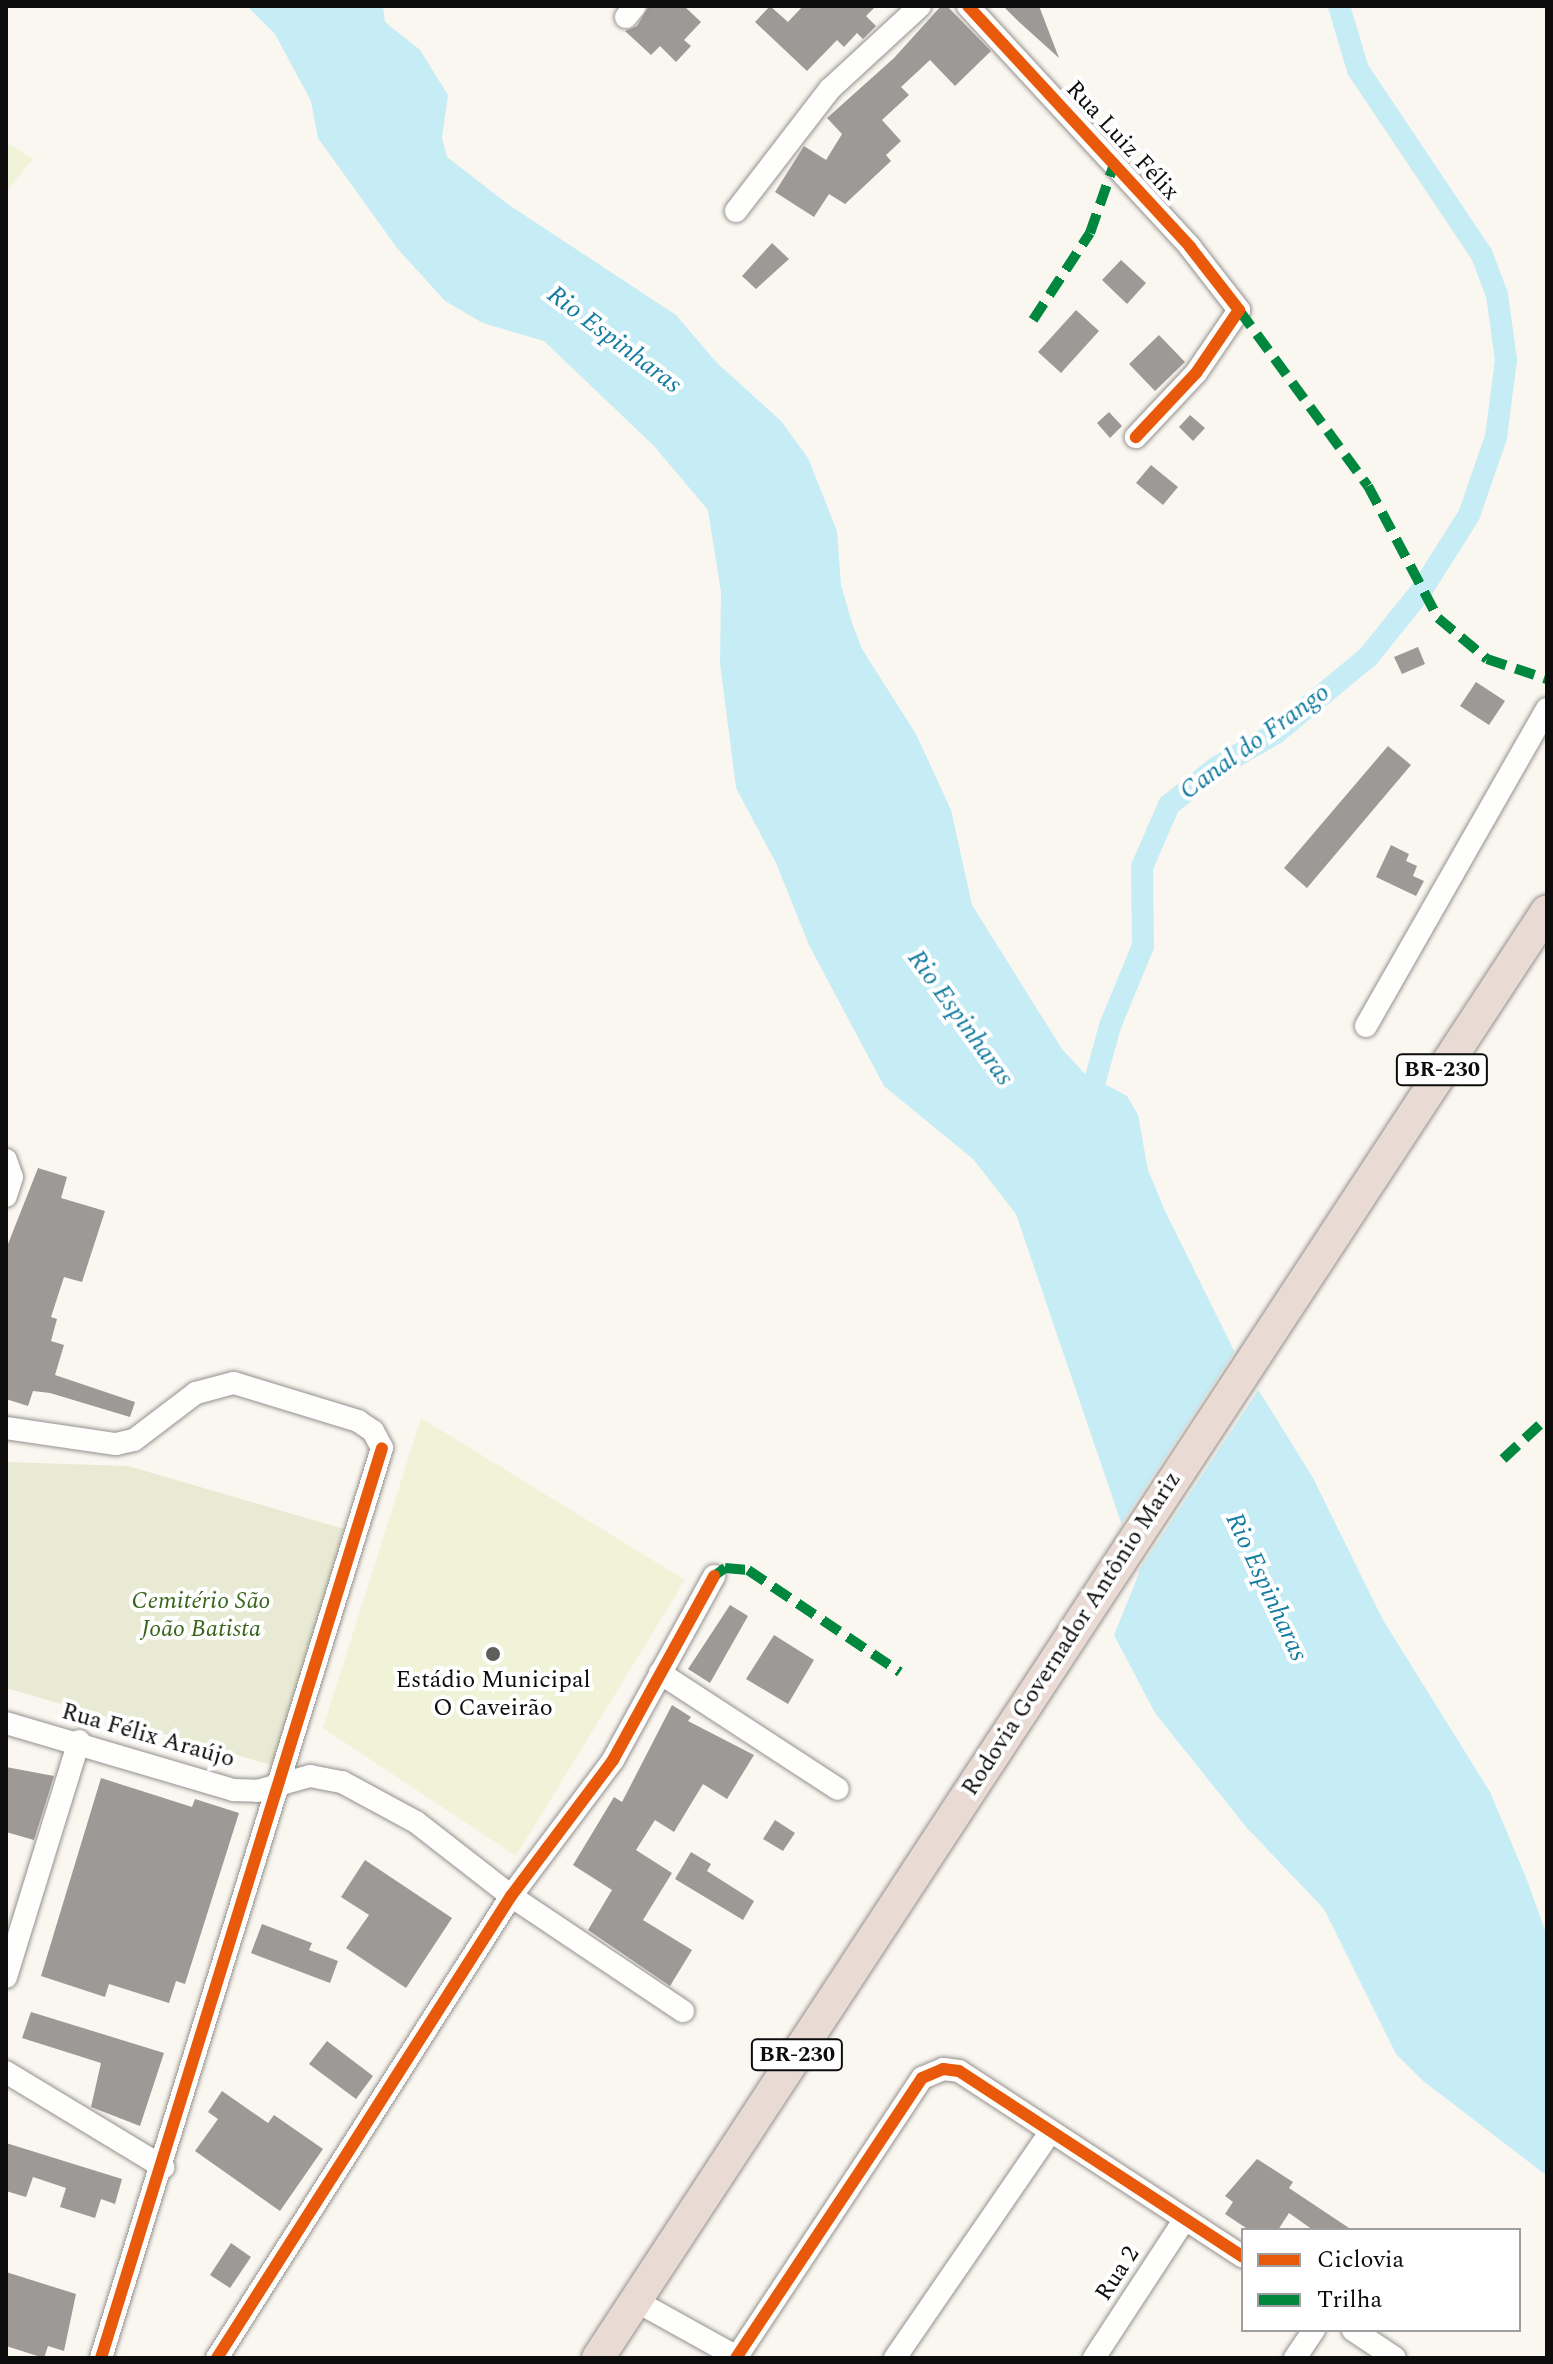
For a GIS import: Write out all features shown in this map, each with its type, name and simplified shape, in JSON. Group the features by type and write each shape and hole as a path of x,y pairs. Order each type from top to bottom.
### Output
{"highway":[{"name":"Rodovia Governador Antônio Mariz","path":"598,2358 1547,911"}],"street":[{"path":"736,211 830,89 920,6"},
{"name":"Rua Luiz Félix","path":"968,6 1190,247 1239,310 1196,373 1136,437"},
{"path":"1366,1026 1547,709"},
{"path":"6,1428 116,1444 134,1440 196,1393 234,1383 358,1421 373,1431 382,1448 163,2167 101,2358"},
{"path":"217,2358 511,1896 613,1760 714,1576"},
{"path":"660,1673 838,1789"},
{"name":"Rua Félix Araújo","path":"6,1723 79,1741 234,1790 278,1787 310,1776 342,1782 416,1822 511,1896 683,2011"},
{"path":"6,1977 79,1741"},
{"path":"636,2301 738,2358 922,2078 943,2069 959,2071 1241,2256"},
{"path":"6,2072 163,2167"},
{"path":"895,2358 1051,2131"},
{"name":"Rua 2","path":"1094,2358 1185,2219"},
{"path":"1295,2358 1313,2332"},
{"path":"1356,2332 1395,2358"}],"green space":[{"path":"6,142 33,159 8,190 6,189"},
{"name":"Estádio Municipal O Caveirão","path":"421,1418 685,1580 516,1856 323,1728"},
{"name":"Cemitério São João Batista","path":"6,1462 128,1466 344,1529 275,1766 6,1688"}],"water":[{"name":"Rio Espinharas","path":"247,6 383,6 385,22 420,50 448,95 442,138 447,157 509,205 676,315 717,363 781,421 808,458 837,531 841,585 852,623 862,649 916,734 951,810 972,905 1062,1049 1084,1073 1127,1096 1138,1115 1148,1170 1165,1211 1243,1369 1129,1546 1016,1214 973,1159 884,1086 809,945 776,863 736,788 720,663 721,592 708,510 654,446 544,341 483,323 445,301 397,248 318,138 311,101 275,34"},
{"name":"Rio Espinharas","path":"1248,1373 1313,1478 1383,1620 1490,1792 1527,1880 1547,1936 1547,2176 1422,2080 1396,2054 1324,1909 1247,1828 1155,1713 1114,1635 1139,1573 1132,1553"}],"pier":[{"path":"1236,1349 1261,1386 1130,1584 1135,1573 1119,1527"}],"building":[{"path":"649,6 684,6 701,22 684,40 691,46 676,62 660,46 651,55 625,31 637,26"},
{"path":"770,6 788,22 803,6 876,6 866,16 876,26 863,39 857,33 844,47 837,40 807,71 755,22"},
{"path":"941,6 947,6 991,51 955,86 930,60 901,87 909,95 882,120 901,141 886,155 891,161 845,204 829,194 814,217 775,192 804,146 826,160 842,134 827,118 894,58"},
{"path":"1003,6 1039,6 1059,58 1018,21"},
{"path":"772,243 789,259 756,289 742,276"},
{"path":"1121,260 1146,283 1127,304 1102,280"},
{"path":"1076,310 1099,331 1061,373 1038,352"},
{"path":"1159,335 1185,362 1155,391 1129,364"},
{"path":"1109,412 1122,426 1110,438 1097,423"},
{"path":"1190,415 1205,428 1193,441 1179,427"},
{"path":"1151,465 1178,487 1163,505 1136,483"},
{"path":"1418,647 1425,664 1402,674 1394,657"},
{"path":"1476,682 1505,701 1489,725 1460,706"},
{"path":"1388,746 1411,765 1307,888 1284,868"},
{"path":"1391,845 1409,854 1406,861 1417,866 1413,876 1424,881 1416,896 1376,877"},
{"path":"38,1168 67,1177 61,1198 105,1211 82,1282 64,1277 51,1317 57,1319 51,1341 64,1345 55,1375 135,1402 130,1417 50,1393 33,1391 28,1406 6,1399 6,1249"},
{"path":"730,1605 748,1616 710,1683 688,1669"},
{"path":"774,1635 814,1660 788,1704 746,1679"},
{"path":"672,1705 691,1717 688,1721 754,1755 727,1799 703,1784 674,1832 655,1820 636,1850 672,1873 643,1920 692,1950 670,1986 588,1930 612,1890 573,1865 614,1797 622,1802"},
{"path":"6,1767 54,1776 34,1840 6,1832"},
{"path":"101,1778 192,1807 195,1799 239,1813 185,1984 176,1981 169,2003 109,1984 105,1997 41,1976"},
{"path":"775,1820 795,1833 783,1851 763,1839"},
{"path":"691,1852 711,1864 707,1871 754,1901 743,1920 675,1879"},
{"path":"365,1860 452,1918 406,1988 346,1948 369,1915 341,1897"},
{"path":"262,1924 312,1943 309,1950 338,1961 330,1983 251,1953"},
{"path":"31,2012 164,2053 140,2126 91,2107 101,2063 22,2038"},
{"path":"327,2041 373,2076 356,2099 309,2064"},
{"path":"222,2091 268,2123 274,2115 323,2149 280,2211 195,2151 218,2119 208,2112"},
{"path":"6,2143 122,2179 115,2204 101,2199 95,2218 60,2207 66,2188 33,2177 26,2197 6,2191"},
{"path":"1257,2159 1293,2182 1289,2188 1349,2228 1310,2228 1289,2213 1279,2228 1246,2228 1225,2214 1233,2202 1225,2196"},
{"path":"231,2243 251,2257 230,2288 210,2275"},
{"path":"6,2272 76,2294 64,2351 48,2346 44,2358 6,2346"}],"waterway":[{"name":"Canal do Frango","path":"1088,1107 1110,1026 1143,946 1142,867 1169,805 1217,767 1276,733 1368,657 1421,591 1469,515 1496,437 1506,360 1497,295 1482,255 1358,70 1339,6"}],"marked path":[{"path":"1033,320 1090,233 1114,164"},
{"path":"1239,310 1368,486 1438,618 1487,659 1547,679"},
{"path":"1503,1459 1547,1418"},
{"path":"714,1576 725,1568 748,1570 900,1672"}],"cycle path":[{"path":"968,6 1190,247 1239,310 1196,373 1136,437"},
{"path":"101,2358 382,1448"},
{"path":"217,2358 511,1896 613,1760 714,1576"},
{"path":"736,2358 922,2078 943,2069 959,2071 1241,2256"}],"place":[{"name":"Estádio Municipal O Caveirão","path":"493,1654"}]}
